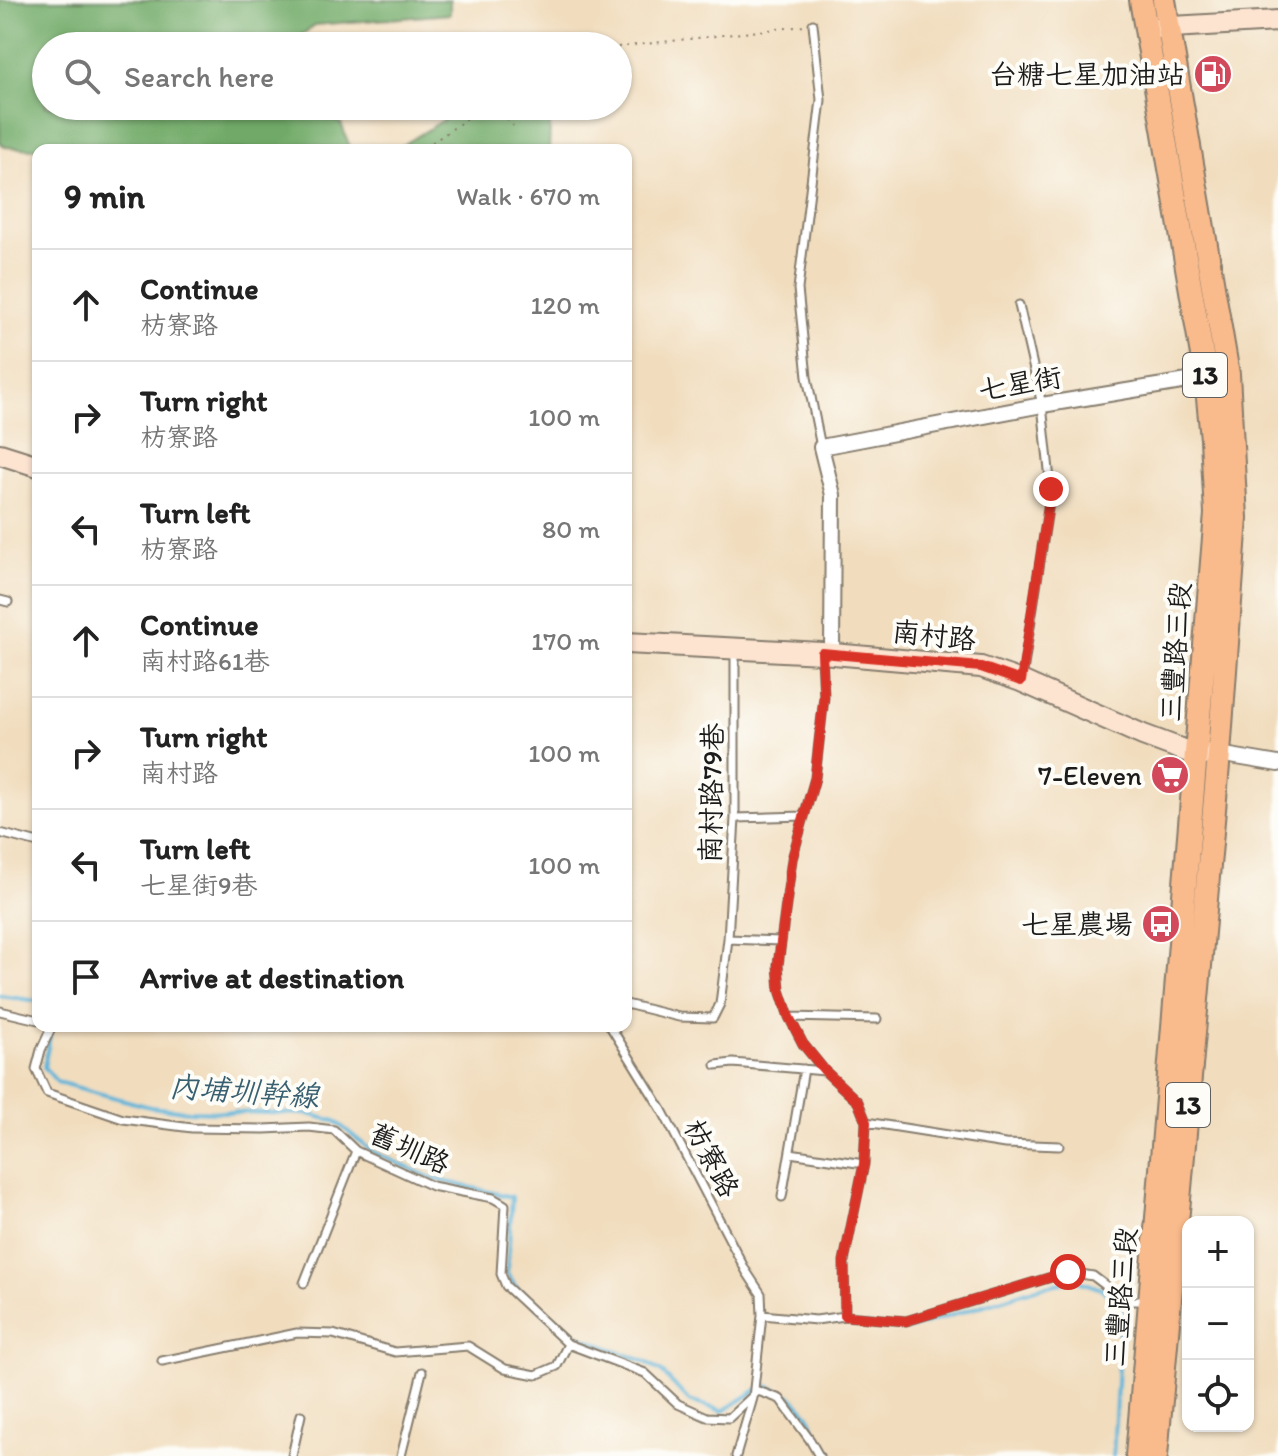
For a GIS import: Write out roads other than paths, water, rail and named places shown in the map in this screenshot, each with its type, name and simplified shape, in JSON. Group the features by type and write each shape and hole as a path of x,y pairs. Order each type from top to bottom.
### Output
{"main road":[{"name":"三豐路三段","path":"1141,0 1206,378 1212,439 1216,514 1208,754"},
{"name":"三豐路三段","path":"1137,1456 1160,1300 1208,754 1236,518 1228,374 1164,0"},
{"name":"三豐路三段","path":"1156,1456 1160,1300"}],"street":[{"path":"1146,29 1278,21"},
{"name":"七星街","path":"821,447 1228,374"},
{"path":"821,447 833,495 827,654"},
{"path":"0,454 32,464"},
{"name":"南村路","path":"632,643 827,654 981,667 1021,681 1143,735 1208,754"},
{"path":"1208,754 1278,764"}],"lane":[{"path":"813,24 821,100 798,289 807,377 821,447"},
{"path":"1019,305 1042,405 1051,489 1021,681"},
{"name":"南村路79巷","path":"632,1005 679,1017 713,1018 720,1004 728,939 735,818 735,648"},
{"path":"827,654 815,778 792,859 778,965 780,990 803,1044 825,1071 858,1102 866,1122 864,1164 844,1261 845,1316"},
{"path":"735,818 804,816"},
{"path":"0,833 32,841"},
{"path":"728,939 781,941"},
{"path":"0,1011 32,1019"},
{"path":"789,1017 877,1019"},
{"name":"舊圳路","path":"49,1032 36,1069 47,1093 123,1119 192,1128 309,1127 334,1130 356,1151 432,1186 493,1198 505,1205 501,1274 506,1286 568,1344 645,1373 678,1404 707,1417 729,1418 753,1398"},
{"name":"枋寮路","path":"614,1032 662,1110 761,1294 762,1315"},
{"path":"716,1065 733,1063 825,1071"},
{"path":"782,1197 804,1069"},
{"path":"866,1122 1005,1144 1059,1146"},
{"path":"304,1283 356,1151"},
{"path":"790,1153 864,1164"},
{"path":"736,1456 753,1398 762,1315 816,1320 845,1316 906,1321 1068,1272 1093,1276 1126,1301 1160,1300"},
{"path":"162,1361 284,1335 309,1333 333,1334 395,1352 468,1346 505,1369 536,1375 557,1366 568,1344"},
{"path":"401,1456 422,1372"},
{"path":"753,1398 758,1391 780,1399 819,1456"},
{"path":"292,1456 301,1415"}],"waterway":[{"name":"內埔圳幹線","path":"0,996 32,1000"},
{"name":"內埔圳幹線","path":"50,1036 44,1067 57,1082 150,1107 308,1114 335,1121 373,1152 434,1179 512,1197 507,1274 517,1288 565,1331 646,1362 662,1372 689,1401 723,1411 765,1385 791,1396 809,1415 816,1434 833,1456"},
{"path":"862,1325 908,1329 1041,1287 1076,1280 1102,1289 1121,1310 1113,1456"}],"place":[{"name":"台糖七星加油站","path":"1213,74"},
{"name":"7-Eleven","path":"1170,775"},
{"name":"七星農場","path":"1161,924"}]}
